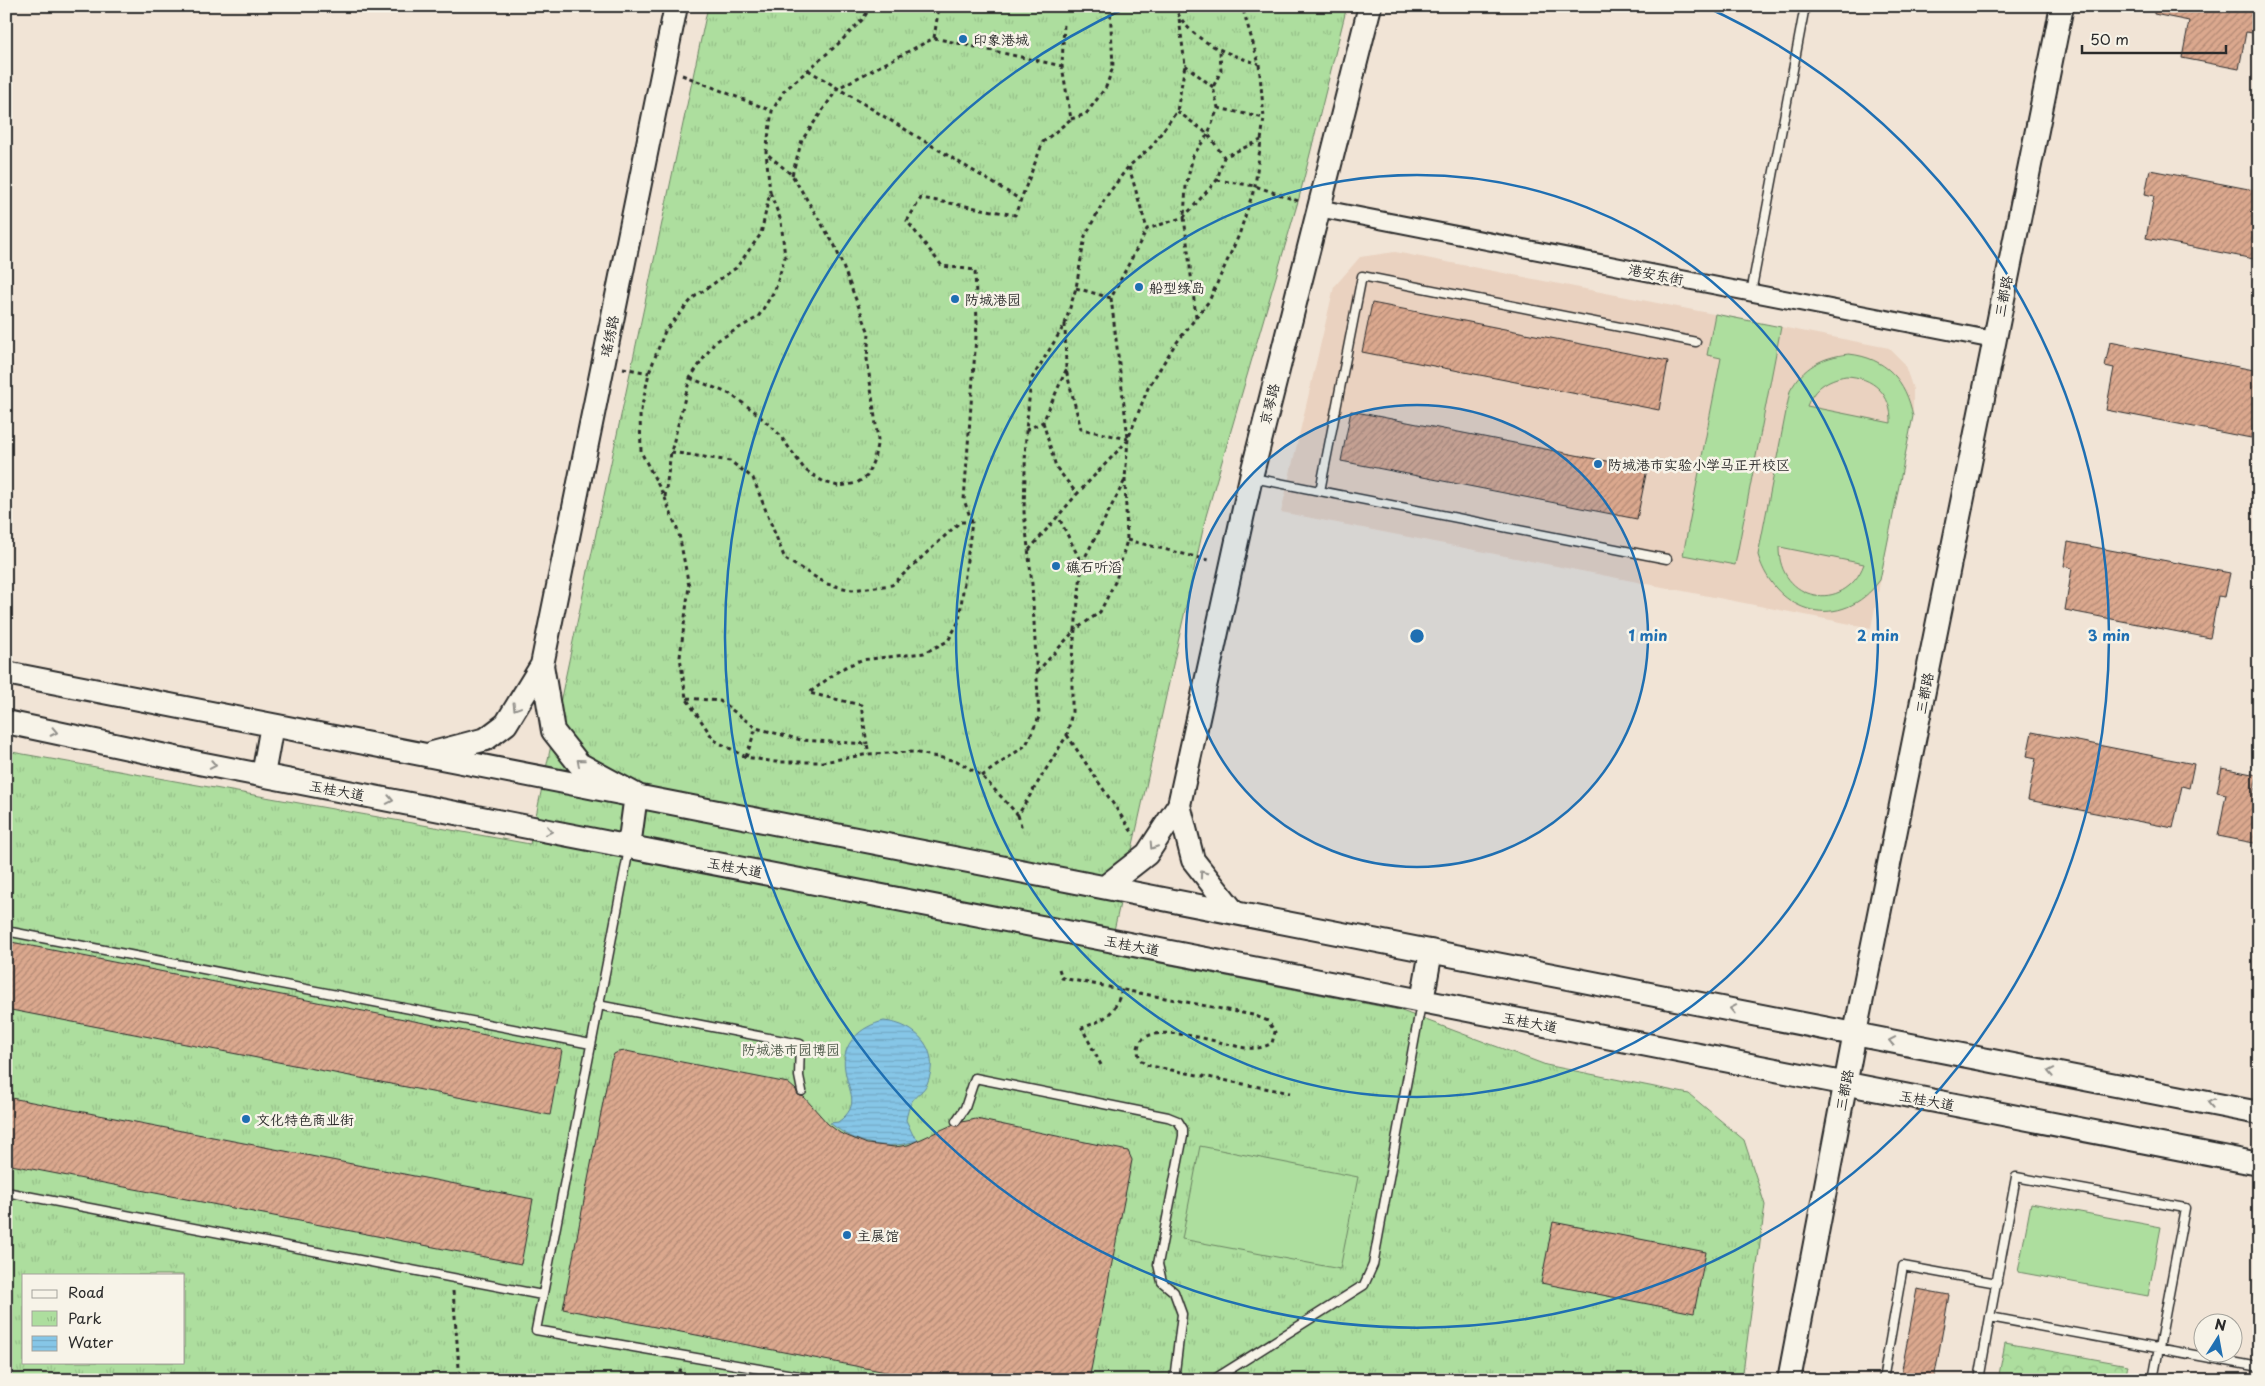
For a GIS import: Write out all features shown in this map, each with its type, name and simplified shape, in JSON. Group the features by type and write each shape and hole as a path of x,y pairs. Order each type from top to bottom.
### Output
{"main road":[{"name":"瑶绣路","path":"542,665 676,6"},
{"name":"京琴路","path":"1179,805 1250,477 1370,6"},
{"name":"三都路","path":"1789,1380 1855,1033 2062,6"},
{"path":"426,754 486,739 506,724 542,665"},
{"path":"542,665 553,731 579,764 636,795"},
{"path":"6,673 2259,1113"},
{"name":"玉桂大道","path":"6,722 629,847 2259,1164"},
{"path":"263,775 272,724"},
{"path":"629,847 636,795"},
{"path":"1105,887 1147,854 1179,805"},
{"path":"1179,805 1192,860 1234,912"},
{"path":"1422,1001 1431,951"}],"street":[{"name":"港安东街","path":"1318,208 1994,340"}],"lane":[{"path":"1751,293 1805,6"},
{"path":"1320,491 1362,276 1696,342"},
{"path":"1250,477 1667,559"},
{"path":"629,847 536,1330 822,1380"},
{"path":"6,931 591,1044"},
{"path":"1213,1380 1364,1285 1373,1264 1422,1001"},
{"path":"598,1005 800,1044 798,1076 802,1091"},
{"path":"956,1121 968,1101 975,1078 1168,1117 1178,1121 1183,1136 1158,1264 1162,1282 1174,1292 1182,1314 1174,1380"},
{"path":"1979,1380 2016,1177 2185,1208 2153,1380"},
{"path":"6,1192 542,1295"},
{"path":"1883,1380 1903,1266 1997,1283"},
{"path":"1990,1317 2259,1367"}],"path":[{"path":"665,498 671,452 690,378 714,342 758,316 775,290 785,257 782,221 770,192 766,152 772,111 784,91 838,44 862,19 871,6"},
{"path":"934,38 939,6"},
{"path":"869,754 861,705 809,694 841,669 861,660 924,653 948,641 959,621 972,522 964,500 977,323 975,270 942,266 907,221 921,198 1015,215 1043,142 1071,119 1086,114 1106,86 1113,67 1110,6"},
{"path":"982,776 1026,745 1039,717 1024,512 1026,430 1031,380 1065,324 1076,288 1085,236 1106,197 1128,167 1151,147 1177,111 1186,65 1179,18 1174,6"},
{"path":"1028,551 1128,439 1148,388 1174,346 1209,301 1239,235 1255,186 1264,118 1259,64 1242,6"},
{"path":"1179,18 1200,39 1220,51 1259,64"},
{"path":"1064,23 1062,66 1071,119"},
{"path":"792,175 802,140 838,88 934,38 1062,66"},
{"path":"1213,87 1221,71 1220,51"},
{"path":"1186,65 1213,87 1218,108 1208,134 1193,156 1186,186 1184,217 1196,318"},
{"path":"664,68 772,111"},
{"path":"808,70 1021,200"},
{"path":"1218,108 1264,118"},
{"path":"1177,111 1208,134 1224,156"},
{"path":"1224,156 1261,140"},
{"path":"690,378 730,394 754,411 779,434 805,470 824,482 838,486 847,485 857,483 867,476 874,459 878,440 866,359 869,333 835,246 792,175 766,152"},
{"path":"1036,672 1075,630 1100,612 1116,580 1128,540 1125,479 1128,439 1111,298 1147,229 1184,217 1217,180 1224,156"},
{"path":"1128,167 1147,229"},
{"path":"1217,180 1255,186 1318,208"},
{"path":"770,192 761,234 736,268 693,298 665,331 649,373 640,415 641,452 665,498 679,534 689,586 680,657 686,698 714,740 746,756 775,762 823,762 869,754 913,752 957,761 982,776 1018,815 1022,830"},
{"path":"1076,288 1111,298"},
{"path":"1065,324 1066,370 1081,428 1128,439"},
{"path":"603,365 649,373"},
{"path":"1066,370 1043,422 1056,467 1077,494"},
{"path":"1026,430 1043,422"},
{"path":"671,452 730,461 753,478 785,559 827,584 852,590 892,585 960,522 972,522"},
{"path":"1018,815 1067,735 1072,712 1072,659 1082,564 1125,479"},
{"path":"1058,516 1082,564"},
{"path":"1128,540 1231,565"},
{"path":"686,698 720,702 756,728 801,740 867,744"},
{"path":"746,756 756,728"},
{"path":"1067,735 1147,854"},
{"path":"1059,969 1062,978 1253,1015 1268,1021 1275,1032 1272,1044 1262,1049 1246,1048 1169,1032 1154,1034 1144,1038 1138,1047 1139,1059 1146,1066 1290,1093"},
{"path":"1102,1065 1082,1028 1101,1021 1117,1005 1122,989"},
{"path":"452,1278 460,1380"}],"shaded area":[{"name":"防城港市实验小学马正开校区","path":"1395,252 1889,348 1904,363 1913,389 1913,416 1871,628 1281,512 1334,287 1360,257"}],"green space":[{"name":"防城港市园博园","path":"708,6 1347,6 1299,198 1206,516 1109,953 1399,1010 1546,1065 1689,1094 1744,1140 1765,1205 1742,1380 6,1380 6,751 530,844"},
{"path":"1715,314 1781,327 1735,565 1683,555 1721,358 1707,355"},
{"path":"1839,355 1862,356 1884,366 1892,373 1905,392 1913,416 1880,580 1865,597 1847,607 1829,611 1811,610 1794,603 1779,592 1767,575 1758,555 1790,391 1807,370 1822,361","holes":["1846,376 1865,380 1879,389 1888,404 1891,423 1807,406 1813,394 1822,385 1833,379","1780,547 1864,564 1855,580 1843,590 1828,595 1814,595 1800,590 1789,580 1782,565"]},
{"path":"1200,1146 1358,1177 1340,1269 1182,1239"},
{"path":"2031,1203 2161,1227 2148,1296 2018,1272"},
{"path":"2005,1343 2128,1365 2125,1380 1998,1380"}],"water":[{"path":"884,1021 896,1023 916,1033 928,1050 931,1060 931,1072 927,1084 912,1101 906,1120 913,1135 919,1140 895,1145 872,1144 861,1141 830,1123 838,1122 845,1116 852,1104 844,1061 849,1044 860,1032 876,1023"}],"building":[{"path":"2154,6 2259,6 2259,34 2246,32 2239,69 2182,58 2189,21 2154,14"},
{"path":"2150,170 2259,191 2259,260 2146,238 2154,196 2145,194"},
{"path":"1372,303 1668,361 1659,410 1362,352"},
{"path":"2110,342 2259,371 2259,399 2251,438 2106,410 2114,368 2105,366"},
{"path":"1351,411 1647,469 1637,519 1341,461"},
{"path":"2068,542 2230,573 2225,597 2218,596 2210,638 2065,610 2072,568 2064,566"},
{"path":"2032,732 2194,764 2189,788 2182,786 2173,828 2028,800 2036,758 2027,756"},
{"path":"2222,768 2257,775 2253,796 2259,797 2259,844 2218,836 2226,794 2217,792"},
{"path":"6,941 562,1050 550,1115 6,1009"},
{"name":"主展馆","path":"626,1051 788,1083 796,1090 798,1095 804,1097 828,1124 840,1133 867,1144 895,1147 908,1145 952,1125 958,1126 962,1122 976,1119 1128,1151 1132,1160 1089,1380 927,1380 563,1309 611,1061 614,1054"},
{"path":"6,1097 533,1199 521,1264 6,1164"},
{"path":"1553,1222 1706,1252 1694,1313 1541,1283"},
{"path":"1917,1289 1949,1295 1934,1380 1900,1380"}],"place":[{"name":"印象港城","path":"963,39"},
{"name":"船型绿岛","path":"1139,287"},
{"name":"防城港园","path":"955,299"},
{"name":"防城港市实验小学马正开校区","path":"1598,464"},
{"name":"礁石听滔","path":"1056,566"},
{"name":"文化特色商业街","path":"246,1119"},
{"name":"主展馆","path":"847,1235"}]}
